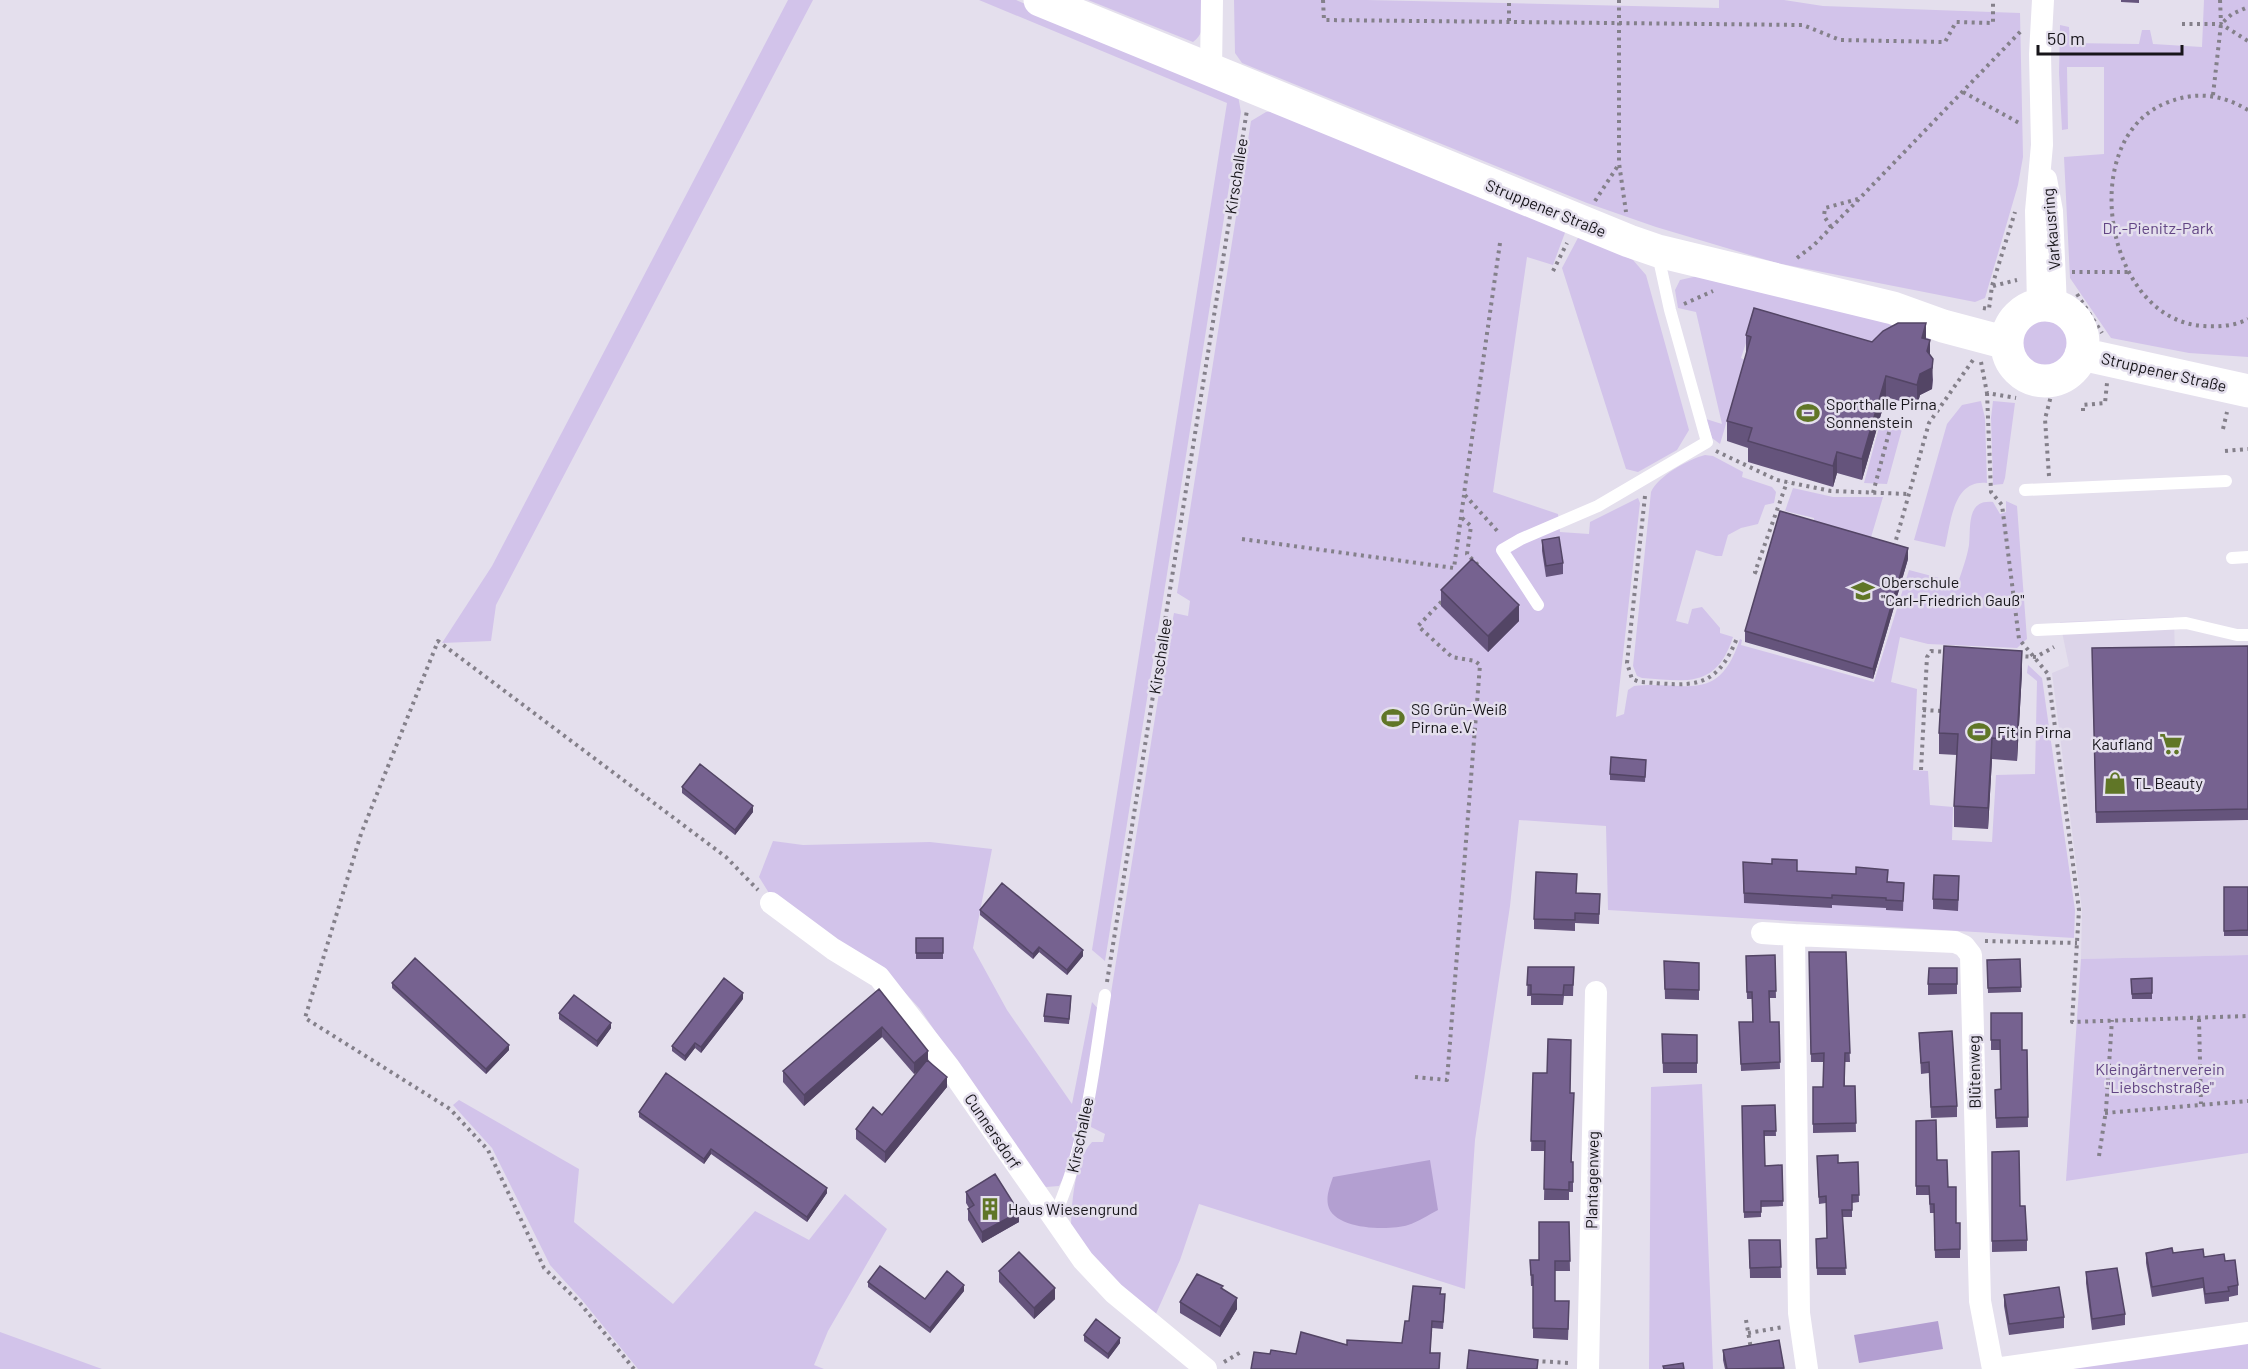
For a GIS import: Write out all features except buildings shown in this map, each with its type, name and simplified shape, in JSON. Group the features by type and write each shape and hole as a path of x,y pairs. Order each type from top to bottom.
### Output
{"main road":[{"name":"Struppener Straße","path":"1040,0 1643,246 1893,308 1943,326 2028,308"},
{"path":"2028,308 2070,315 2095,348 2068,372 2055,379 2041,381 2019,371 2010,358 2028,308"},
{"name":"Struppener Straße","path":"2095,348 2248,391"}],"street":[{"path":"1211,70 1212,0"},
{"name":"Varkausring","path":"2028,308 2041,151 2040,54 2043,0"},
{"name":"Cunnersdorf","path":"771,903 833,949 879,977 949,1067 1083,1260 1114,1293 1214,1366"},
{"path":"1762,933 1955,942 1964,946"},
{"path":"1794,935 1799,1313 1807,1369"},
{"name":"Blütenweg","path":"1964,946 1971,955 1972,966 1980,1301 1994,1369"},
{"name":"Plantagenweg","path":"1588,1366 1596,992"},
{"path":"1994,1369 2248,1333"}],"lane":[{"name":"Varkausring","path":"2037,0 2043,0"},
{"path":"1538,605 1502,550 1598,506 1707,442 1670,310 1643,246"},
{"path":"2025,490 2226,481"},
{"path":"2232,558 2248,557"},
{"path":"2037,630 2186,623 2238,636 2248,635"},
{"name":"Kirschallee","path":"1053,1219 1068,1187 1084,1127 1105,995"}],"path":[{"path":"1323,0 1324,20 1803,25 1840,40 1945,42 1956,21 1993,23 1993,0"},
{"path":"1509,0 1509,21"},
{"path":"1619,0 1619,163 1643,246"},
{"path":"2213,95 2221,24 2220,0"},
{"path":"2221,24 2232,14 2248,7"},
{"path":"2182,24 2221,24 2248,41"},
{"path":"1770,279 1814,245 2022,30"},
{"name":"Kirschallee","path":"1105,995 1251,88"},
{"path":"1963,92 2027,127 2027,118"},
{"path":"2248,110 2213,95 2176,99 2154,108 2138,121 2121,147 2113,180 2112,211 2115,234 2128,272 2154,307 2182,322 2215,327 2239,324 2248,319"},
{"path":"1553,271 1580,221 1619,163"},
{"path":"1831,227 1824,216 1825,208 1860,198"},
{"path":"1992,286 2016,208"},
{"path":"1242,539 1454,568 1500,243"},
{"path":"2066,272 2089,274 2128,272"},
{"path":"1992,286 2095,348"},
{"path":"1992,286 2028,308"},
{"path":"1902,552 1893,552 1929,423 1978,352 1988,393 1990,492 2002,505 2019,639 2048,674 2079,910 2072,1022 2248,1016"},
{"path":"2083,411 2083,405 2105,403 2107,387"},
{"path":"1988,393 2016,398"},
{"path":"2048,404 2045,419 2050,489"},
{"path":"2223,429 2227,419"},
{"path":"1873,493 1891,424"},
{"path":"1707,442 1721,454 1787,482 1831,491 1908,494"},
{"path":"2224,451 2248,449"},
{"path":"1643,480 1645,494 1627,663 1632,679 1640,682 1692,685 1718,671 1729,658 1737,638"},
{"path":"1764,576 1755,572 1787,482"},
{"path":"1464,494 1497,529 1508,547"},
{"path":"1461,518 1471,526 1467,554 1486,573"},
{"path":"1471,573 1479,565"},
{"path":"1415,1077 1447,1080 1480,666 1475,662 1452,657 1418,626 1448,595"},
{"path":"634,1369 579,1302 544,1268 488,1150 450,1109 305,1018 361,834 438,641 726,857 771,903"},
{"path":"2012,656 2036,657 2054,647"},
{"path":"1921,770 1927,657 1931,651 1954,652"},
{"path":"1923,710 1941,711"},
{"path":"1964,946 1980,941 2077,943"},
{"path":"2199,1019 2202,1104"},
{"path":"2099,1156 2105,1113 2112,1020"},
{"path":"2105,1113 2248,1101"},
{"path":"1746,1320 1752,1355"},
{"path":"1748,1333 1789,1326"},
{"path":"1214,1366 1241,1352"},
{"path":"1530,1361 1588,1366"}],"shaded area":[{"path":"2174,617 2175,658 2248,656 2248,955 2081,959 2082,910 2052,673 2069,666 2060,622"},
{"path":"1430,1160 1438,1210 1416,1222 1399,1227 1363,1227 1340,1220 1332,1213 1328,1205 1333,1177"},
{"path":"1938,1321 1943,1349 1859,1363 1854,1335"}],"green space":[{"path":"788,0 813,0 496,605 491,641 442,643 492,566"},
{"path":"979,0 1016,0 1238,96 1241,112 1105,961 1092,950 1227,103"},
{"path":"1088,0 1203,0 1202,28 1193,42"},
{"path":"1234,0 1367,0 1719,8 1719,0 1784,0 1823,6 2020,13 2023,157 2018,185 1985,298 1975,302 1777,263 1656,227 1587,203 1242,63 1235,53"},
{"name":"Dr.-Pienitz-Park","path":"2204,0 2248,0 2248,357 2189,353 2111,338 2070,278 2064,157 2104,154 2104,67 2067,67 2068,129 2062,130 2059,73 2060,25 2069,27 2070,43 2139,44 2142,30 2150,30 2153,44 2202,47"},
{"name":"SG Grün-Weiß Pirna e.V.","path":"1281,110 1566,230 1553,265 1527,257 1493,492 1558,514 1560,532 1589,534 1590,522 1638,498 1640,503 1616,717 1624,714 1628,690 1634,686 1684,686 1710,682 1721,674 1731,660 1740,639 1742,640 1741,645 1874,682 1909,570 1958,583 1968,550 1970,523 1974,510 1984,502 1993,502 2000,514 2006,512 2006,501 2017,506 2027,639 2017,648 1928,644 1900,637 1891,682 1917,689 1913,770 1928,771 1930,805 1953,807 1952,840 1992,842 1996,775 2035,774 2037,681 2027,673 2028,665 2042,678 2075,910 2074,938 1608,910 1606,826 1519,820 1510,906 1475,1140 1465,1289 1199,1204 1180,1260 1155,1316 1117,1284 1071,1233 1073,1198 1077,1172 1086,1150 1092,1142 1103,1142 1105,1134 1091,1127 1092,1112 1162,674 1174,613 1188,616 1190,601 1177,593 1251,121 1266,112"},
{"path":"1580,234 1633,260 1646,275 1689,430 1677,450 1638,472 1626,469 1562,268"},
{"path":"1702,275 1976,341 1929,339 1927,343 1877,353 1752,325 1741,358 1745,360 1720,444 1712,438 1706,419 1722,424 1696,312 1678,308 1675,290 1680,280"},
{"path":"2040,318 2050,318 2062,325 2069,337 2069,347 2062,359 2050,366 2040,366 2025,355 2021,347 2021,337 2032,322"},
{"path":"1981,401 1985,418 1987,483 1967,488 1960,495 1952,515 1945,547 1914,540 1947,424 1962,405"},
{"path":"1993,401 2015,403 2005,478 2003,484 1993,485 1991,418"},
{"path":"1881,420 1902,429 1887,484 1864,483"},
{"path":"1705,455 1713,456 1743,472 1742,477 1772,487 1776,492 1774,503 1765,505 1758,524 1741,528 1728,535 1722,556 1696,550 1676,621 1688,624 1692,609 1702,607 1720,628 1720,633 1733,637 1718,666 1709,674 1686,680 1642,678 1637,676 1633,666 1651,492 1660,480 1675,469"},
{"path":"1793,488 1833,497 1883,497 1869,544 1813,527 1814,518 1785,511"},
{"path":"773,841 803,845 930,842 992,849 973,948 1007,1010 1072,1104 1092,1002 1099,1010 1071,1164 1059,1186 1046,1187 1034,1177 920,1009 885,971 772,898 759,877"},
{"name":"Kleingärtnerverein \"Liebschstraße\"","path":"2248,955 2248,1153 2066,1181 2081,959"},
{"path":"1702,1084 1713,1369 1649,1369 1651,1087"},
{"path":"459,1100 579,1169 574,1222 673,1304 755,1211 809,1240 845,1194 887,1229 828,1331 814,1365 824,1369 638,1369 582,1300 550,1265 492,1148 453,1105"},
{"path":"0,1332 102,1369 0,1369"},
{"path":"2248,1342 2248,1369 2050,1369"}],"place":[{"name":"Sporthalle Pirna Sonnenstein","path":"1808,413"},
{"name":"Oberschule \"Carl-Friedrich Gauß\"","path":"1863,591"},
{"name":"SG Grün-Weiß Pirna e.V.","path":"1393,718"},
{"name":"Fit in Pirna","path":"1979,732"},
{"name":"Kaufland","path":"2171,744"},
{"name":"TL Beauty","path":"2115,783"},
{"name":"Haus Wiesengrund","path":"990,1209"}]}
